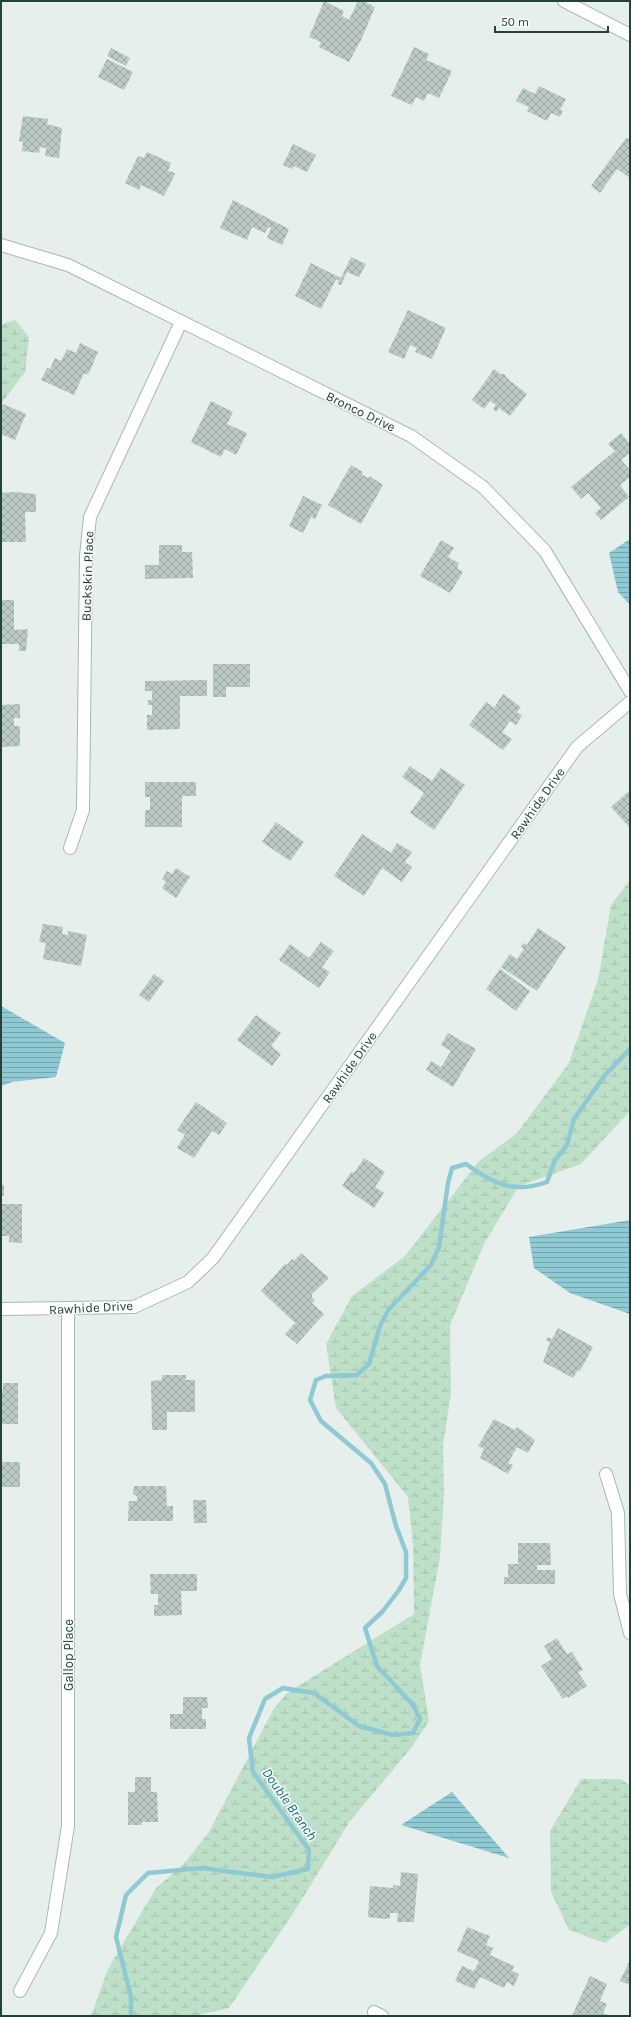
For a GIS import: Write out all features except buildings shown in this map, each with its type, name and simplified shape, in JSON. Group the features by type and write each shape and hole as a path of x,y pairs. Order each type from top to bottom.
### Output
{"street":[{"path":"564,1 630,35"},
{"name":"Bronco Drive","path":"1,245 68,265 411,436 483,487 545,551 630,692"},
{"name":"Buckskin Place","path":"70,848 83,810 86,556 90,517 181,322"},
{"name":"Rawhide Drive","path":"1,1309 134,1307 188,1282 213,1258 577,747 630,702"},
{"name":"Gallop Place","path":"20,1991 51,1933 68,1826 68,1309"},
{"path":"606,1474 618,1513 620,1594 630,1633"}],"green space":[{"path":"15,320 29,337 25,372 1,404 1,325"},
{"path":"630,880 630,1111 581,1164 519,1186 485,1242 450,1325 451,1394 443,1445 444,1493 440,1557 420,1665 429,1721 412,1747 350,1821 294,1912 229,2008 194,2016 91,2016 108,1969 156,1888 182,1866 209,1832 273,1710 287,1693 414,1614 413,1545 408,1497 336,1408 326,1344 352,1296 405,1256 479,1161 517,1133 569,1063 598,980 611,905"},
{"path":"581,1779 621,1779 630,1786 630,1925 605,1943 569,1930 551,1892 550,1831"}],"water":[{"path":"630,539 630,605 618,592 609,553"},
{"path":"1,1006 65,1043 56,1077 12,1082 1,1086"},
{"path":"630,1220 630,1314 570,1293 534,1268 529,1237"},
{"path":"452,1792 509,1858 401,1825"}],"waterway":[{"name":"Double Branch","path":"131,2016 131,1997 116,1937 126,1895 148,1873 202,1868 272,1877 308,1869 309,1850 253,1772 249,1738 265,1699 283,1688 314,1693 359,1726 393,1735 413,1733 420,1719 413,1705 377,1666 365,1628 383,1611 406,1578 406,1552 396,1526 385,1484 371,1463 321,1421 310,1400 316,1380 326,1376 357,1375 369,1364 380,1326 389,1309 431,1265 439,1247 448,1183 452,1168 466,1164 495,1182 514,1187 524,1187 547,1182 555,1160 567,1145 574,1119 605,1075 630,1049"}]}
